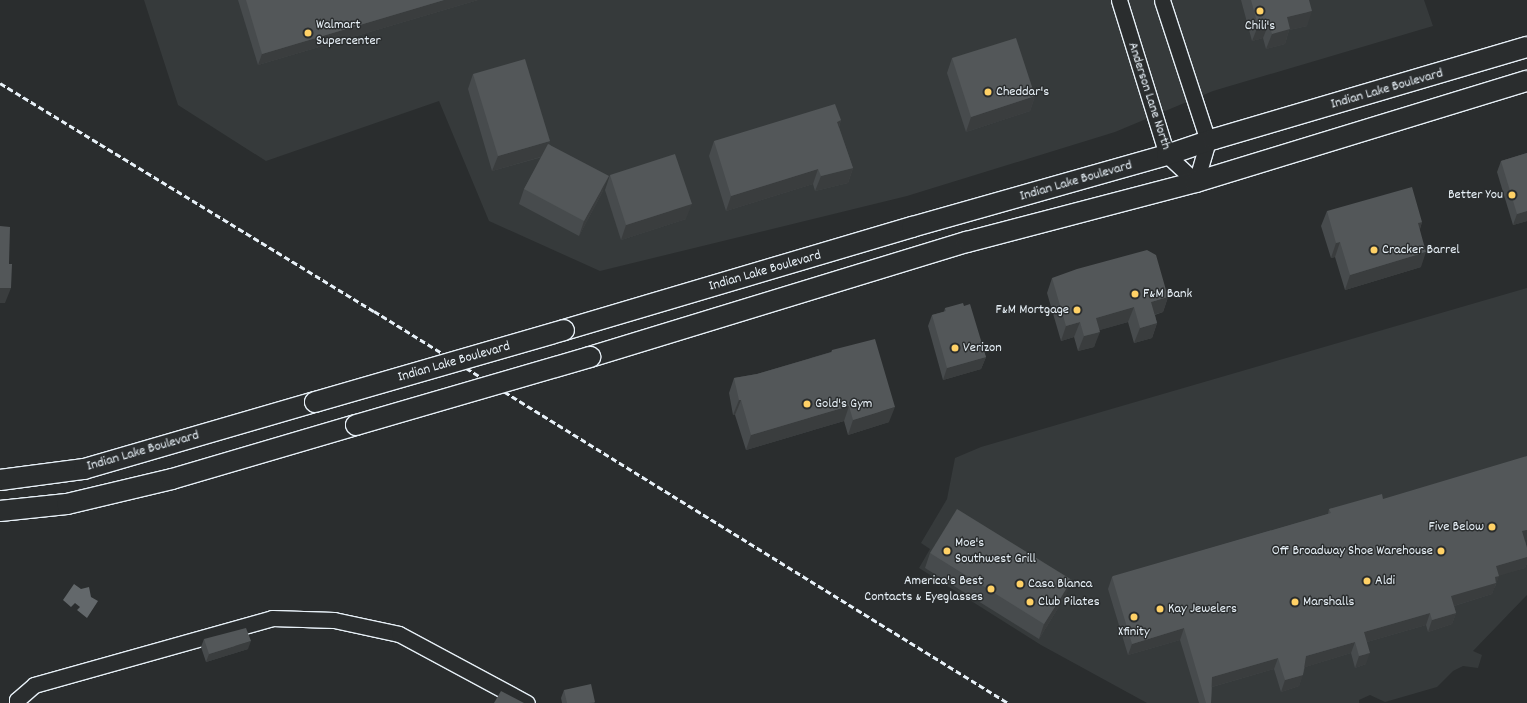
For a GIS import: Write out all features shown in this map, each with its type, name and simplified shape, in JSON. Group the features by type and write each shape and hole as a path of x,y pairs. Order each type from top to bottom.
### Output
{"main road":[{"name":"Indian Lake Boulevard","path":"0,480 84,469 564,330 912,226 1167,155 1527,47"},
{"path":"0,512 67,504 172,479 590,357 967,242 1196,182 1527,81"}],"street":[{"name":"Anderson Lane North","path":"1119,0 1167,155 1196,182"},
{"path":"1162,0 1208,142 1196,182"},
{"path":"17,703 17,700 34,685 272,618 334,620 399,634 527,703"}],"shaded area":[{"path":"144,0 1424,0 1433,26 1213,91 1115,132 907,196 600,271 489,221 439,101 266,161 178,105"},
{"path":"1527,288 1527,595 1473,651 1482,655 1478,668 1463,666 1453,671 1437,687 1385,702 1370,695 1359,700 1359,703 1147,703 1041,645 919,568 930,549 921,543 947,499 955,458 981,447"},
{"path":"74,584 81,589 89,587 91,597 98,601 87,618 77,610 80,607 75,603 71,607 63,600"}],"building":[{"name":"Walmart Supercenter","path":"246,0 444,0 262,54"},
{"path":"1251,0 1309,0 1312,11 1287,17 1290,29 1272,34 1269,23 1258,26"},
{"name":"Cheddar's","path":"1016,38 1035,96 971,117 952,58"},
{"path":"525,59 550,141 498,156 473,74"},
{"path":"835,104 841,120 837,122 853,168 821,176 818,169 731,196 714,141"},
{"path":"548,144 609,176 584,221 524,189"},
{"path":"1527,153 1527,211 1517,214 1501,161"},
{"path":"675,154 692,204 626,225 610,175"},
{"path":"1412,187 1422,222 1418,223 1426,252 1350,275 1340,242 1336,243 1327,211"},
{"path":"0,226 10,227 9,264 12,264 11,288 0,288"},
{"path":"1147,250 1156,255 1168,297 1151,302 1157,323 1140,328 1134,307 1096,318 1100,332 1084,336 1080,322 1066,326 1052,278 1077,269"},
{"name":"Verizon","path":"963,303 964,306 970,304 986,357 947,368 932,315 946,311 945,308"},
{"name":"Gold's Gym","path":"875,339 895,407 853,420 849,406 751,435 741,400 739,400 734,378 757,374 832,352 832,350"},
{"path":"1527,456 1527,530 1522,531 1527,548 1527,557 1496,566 1499,576 1495,577 1496,583 1451,596 1456,613 1432,620 1430,613 1364,632 1370,653 1359,656 1355,642 1306,656 1303,675 1285,680 1278,658 1212,677 1211,703 1206,703 1184,628 1132,644 1112,577 1113,576 1331,513 1329,509 1382,494 1383,499"},
{"path":"957,509 1072,580 1044,624 930,553"},
{"path":"246,628 251,641 209,654 204,639"},
{"path":"591,684 595,702 567,703 564,690"},
{"path":"501,691 524,703 494,703"}],"railway":[{"path":"0,83 374,311 1008,703"}],"place":[{"name":"Chili's","path":"1260,11"},
{"name":"Walmart Supercenter","path":"308,33"},
{"name":"Cheddar's","path":"988,92"},
{"name":"Better You","path":"1512,195"},
{"name":"Cracker Barrel","path":"1374,250"},
{"name":"F&M Bank","path":"1135,294"},
{"name":"F&M Mortgage","path":"1077,310"},
{"name":"Verizon","path":"955,348"},
{"name":"Gold's Gym","path":"807,404"},
{"name":"Five Below","path":"1492,527"},
{"name":"Moe's Southwest Grill","path":"947,551"},
{"name":"Off Broadway Shoe Warehouse","path":"1441,551"},
{"name":"Aldi","path":"1367,581"},
{"name":"Casa Blanca","path":"1020,584"},
{"name":"America's Best Contacts & Eyeglasses","path":"991,589"},
{"name":"Club Pilates","path":"1030,602"},
{"name":"Marshalls","path":"1295,602"},
{"name":"Kay Jewelers","path":"1160,609"},
{"name":"Xfinity","path":"1134,617"}]}
